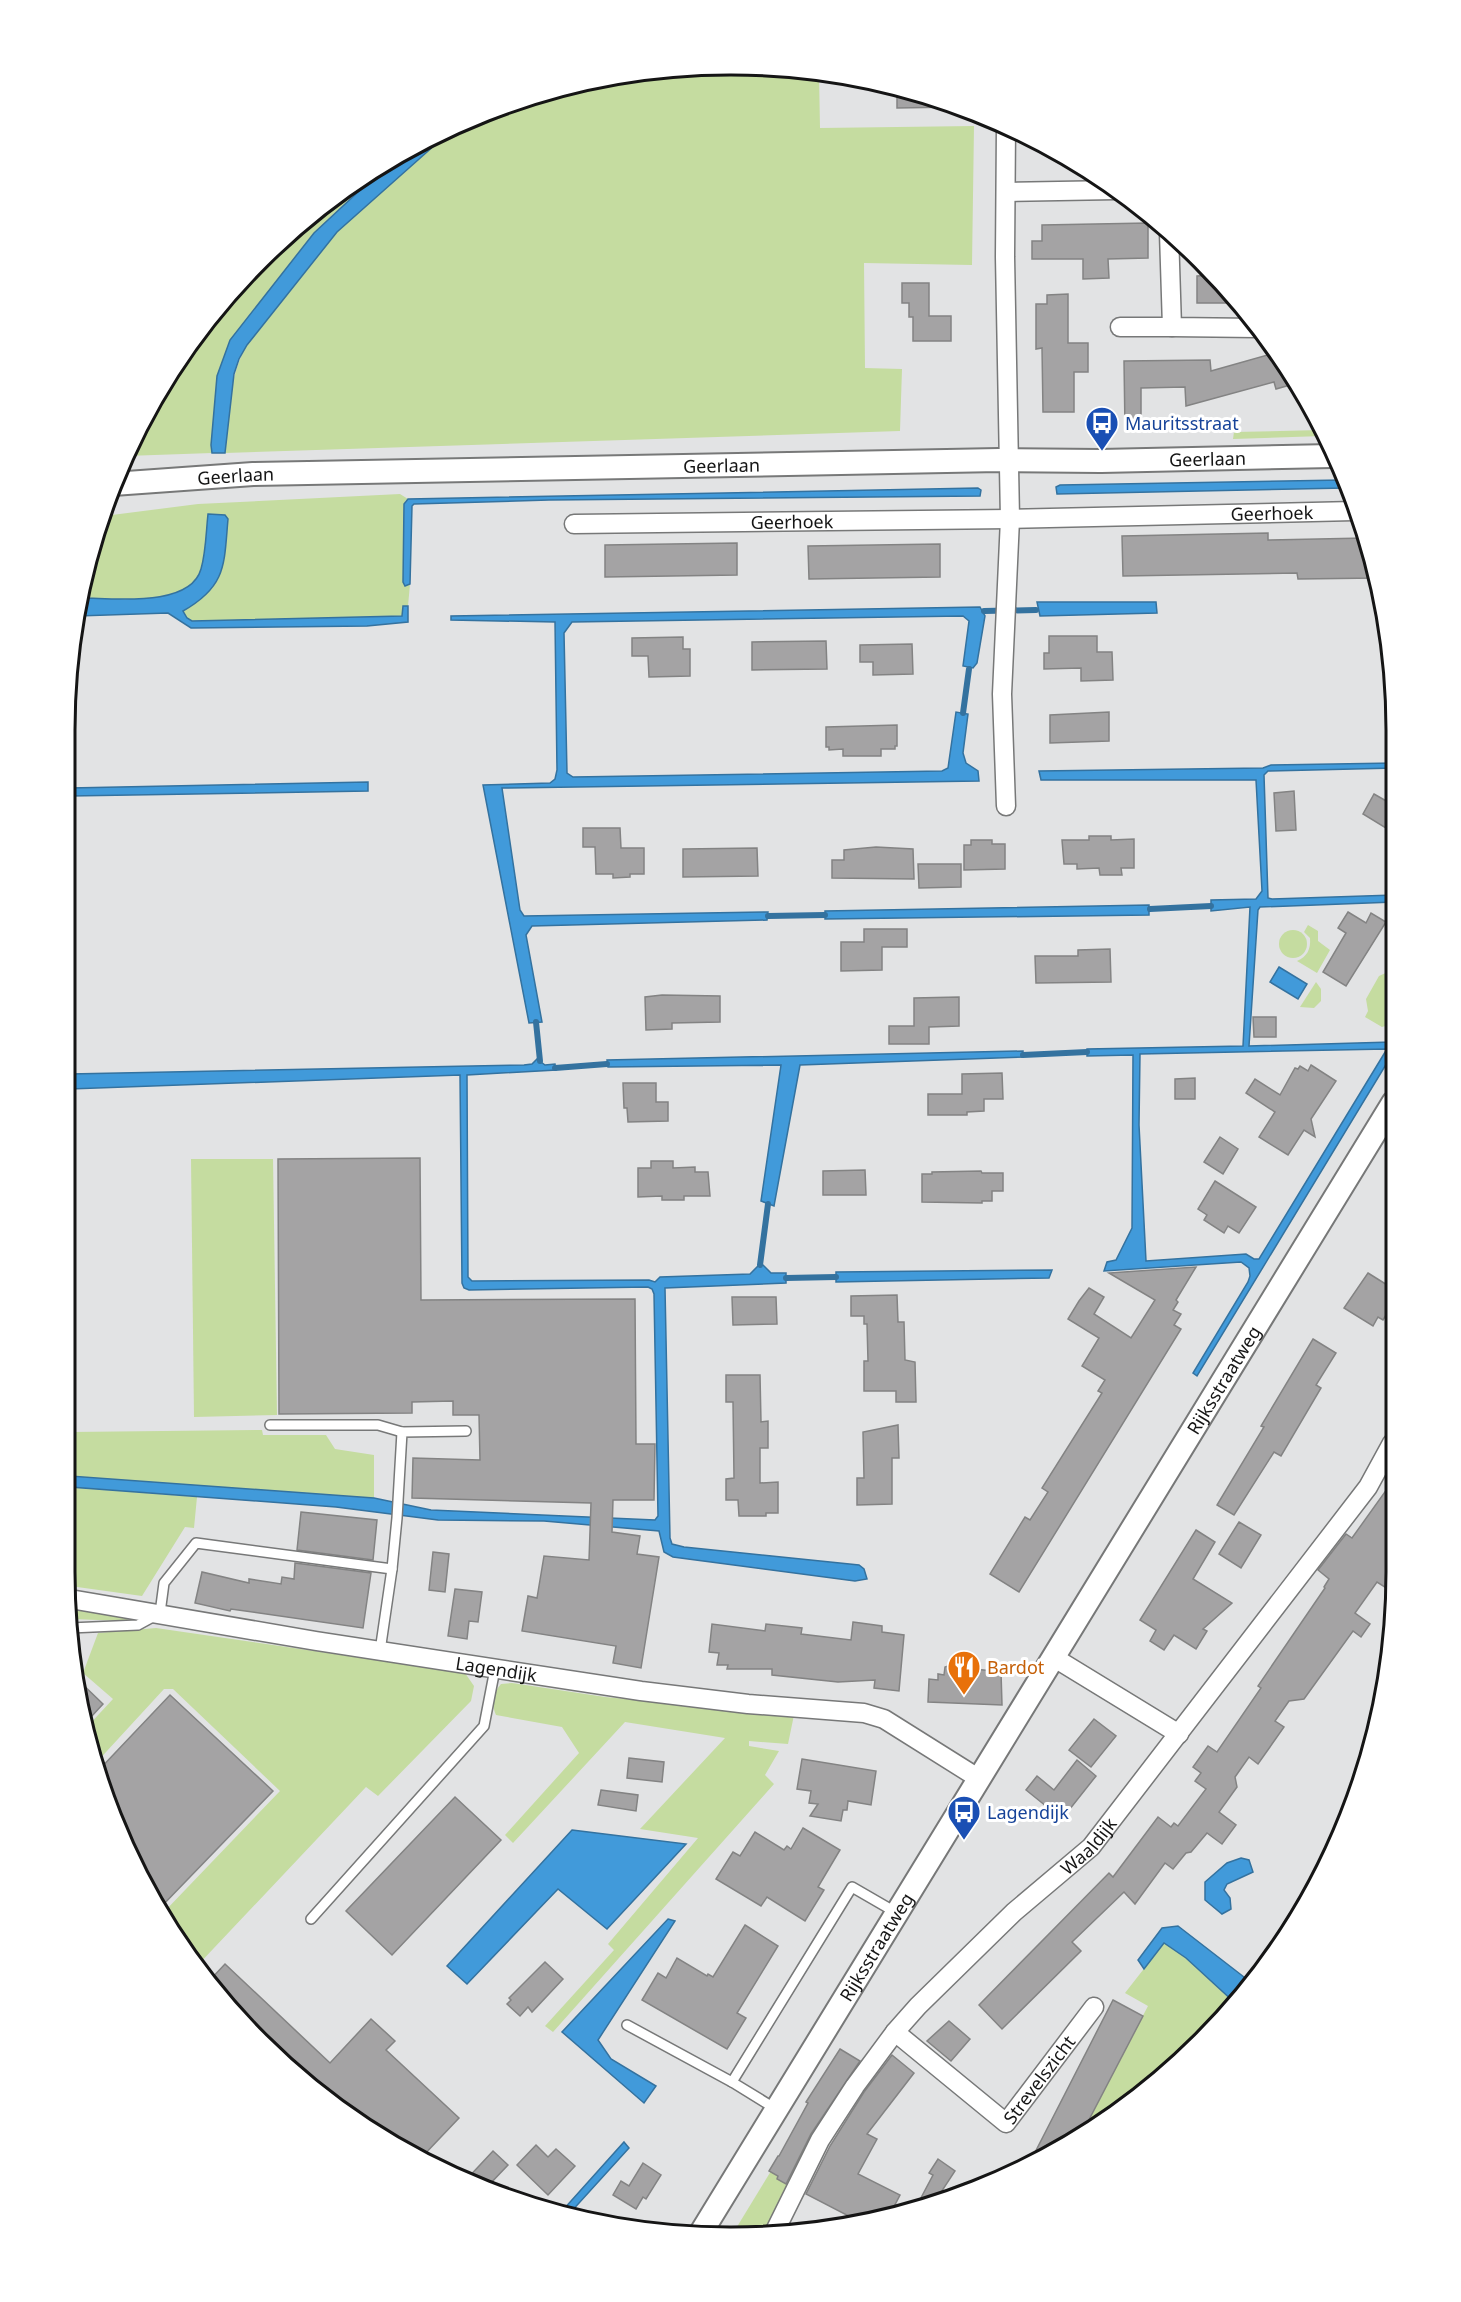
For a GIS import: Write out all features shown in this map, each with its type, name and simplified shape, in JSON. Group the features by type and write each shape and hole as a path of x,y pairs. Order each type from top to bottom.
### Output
{"street":[{"path":"1006,137 1010,519 1002,694 1006,806"},
{"path":"1006,192 1102,190"},
{"path":"1169,244 1172,327"},
{"path":"1120,327 1248,328"},
{"name":"Geerlaan","path":"124,483 253,474 1325,456"},
{"name":"Geerhoek","path":"574,525 1010,519 1348,511"},
{"name":"Rijksstraatweg","path":"705,2226 1386,1113"},
{"name":"Waaldijk","path":"778,2225 820,2140 855,2086 895,2032 918,2006 1014,1912 1091,1846 1368,1487 1386,1454"},
{"name":"Lagendijk","path":"76,1600 495,1669 748,1704 864,1713 884,1719 978,1778"},
{"path":"1053,1657 1179,1734"},
{"name":"Strevelszicht","path":"895,2032 1006,2123 1094,2007"}],"lane":[{"path":"270,1425 378,1425 402,1432 466,1431"},
{"path":"380,1651 398,1518 402,1432"},
{"path":"78,1628 138,1625 160,1613 164,1583 196,1543 392,1569"},
{"path":"311,1919 484,1726 495,1669"},
{"path":"732,2082 852,1887 897,1913"},
{"path":"627,2025 732,2082 776,2109"}],"green space":[{"path":"730,75 773,76 816,81 819,82 820,128 974,126 972,265 864,263 865,368 902,369 900,431 225,453 233,383 247,345 337,232 432,148 441,143 480,125 561,97 645,81 688,76"},
{"path":"362,188 328,219 217,376 212,453 136,456 163,403 185,366 210,331 267,267 331,210"},
{"path":"1312,430 1316,436 1233,439 1234,432"},
{"path":"400,494 408,499 405,501 405,586 410,584 408,606 403,606 403,616 192,621 182,611 207,593 220,573 227,535 228,519 225,515 208,515 201,570 194,582 182,590 166,596 149,598 89,598 97,561 112,515 198,504"},
{"path":"1308,925 1318,931 1318,941 1330,950 1317,973 1297,961 1306,955 1310,946 1310,938 1304,932"},
{"path":"1293,930 1303,934 1307,944 1303,954 1293,958 1283,954 1279,944 1283,934"},
{"path":"1386,973 1386,1026 1382,1027 1365,1017 1368,1011 1366,999 1379,976"},
{"path":"1316,982 1321,989 1321,1001 1314,1008 1300,1007"},
{"path":"191,1159 273,1159 277,1415 194,1417"},
{"path":"262,1430 263,1435 326,1435 335,1449 374,1455 374,1498 75,1476 75,1432"},
{"path":"75,1487 197,1497 194,1528 185,1527 142,1596 75,1587"},
{"path":"76,1610 121,1615 129,1619 124,1621 77,1619"},
{"path":"156,1628 465,1673 474,1686 471,1701 378,1796 366,1787 202,1960 168,1908 280,1791 173,1689 164,1689 102,1756 93,1721 113,1699 83,1672 98,1633"},
{"path":"512,1683 605,1697 794,1715 788,1744 749,1741 749,1746 779,1751 765,1775 774,1784 553,2032 545,2026 614,1950 608,1944 698,1838 640,1829 725,1738 625,1722 513,1843 505,1835 579,1753 562,1727 496,1715 493,1703 496,1691 501,1684"},
{"path":"1164,1943 1186,1958 1229,1997 1163,2064 1130,2092 1088,2121 1148,2006 1125,1993"},
{"path":"801,2122 817,2135 771,2226 737,2227"}],"water":[{"path":"432,148 337,232 247,345 234,374 225,453 212,453 217,376 230,340 314,233 364,186"},
{"path":"1336,480 1339,488 1057,494 1056,487 1060,485"},
{"path":"978,488 981,490 980,496 549,500 414,504 412,506 410,584 405,586 403,582 404,504 408,499"},
{"path":"208,514 225,515 228,519 224,561 216,583 197,602 183,611 192,621 402,616 403,606 408,606 408,622 367,626 191,628 168,613 86,616 89,598 149,598 182,590 194,581 201,569"},
{"path":"1037,602 1156,602 1157,613 1040,616"},
{"path":"980,607 985,616 977,663 973,668 963,666 969,621 963,616 572,622 564,633 567,773 573,777 942,771 948,768 956,712 968,714 963,753 966,763 978,771 979,781 502,788 520,910 524,916 768,912 767,920 532,926 526,935 542,1022 529,1023 483,785 550,783 555,779 557,770 555,622 451,620 451,616"},
{"path":"1386,763 1386,768 1268,771 1264,775 1268,898 1386,895 1386,902 1260,907 1249,1046 1386,1042 1386,1049 1140,1054 1139,1125 1146,1261 1246,1254 1259,1259 1386,1051 1386,1065 1197,1376 1193,1373 1248,1282 1249,1268 1241,1262 1104,1271 1107,1262 1116,1260 1132,1228 1133,1055 1087,1056 1087,1049 1243,1046 1250,907 1211,911 1211,900 1256,899 1262,891 1256,780 1041,780 1039,771 1263,768 1271,765"},
{"path":"368,782 368,791 75,796 75,788"},
{"path":"1149,905 1149,915 825,919 825,911"},
{"path":"1279,967 1307,984 1298,999 1270,982"},
{"path":"1023,1051 1023,1057 800,1065 774,1206 761,1201 781,1065 608,1067 607,1060"},
{"path":"537,1059 545,1065 555,1064 556,1070 467,1075 468,1277 472,1281 649,1280 655,1282 660,1277 750,1274 758,1266 763,1265 771,1273 786,1273 786,1283 665,1288 670,1538 672,1544 684,1547 859,1565 864,1569 867,1579 855,1581 673,1557 664,1552 659,1531 544,1521 438,1520 336,1507 75,1487 75,1476 374,1498 431,1510 655,1520 658,1516 654,1294 652,1289 648,1287 469,1290 464,1288 462,1283 460,1075 75,1089 75,1074 532,1064"},
{"path":"1052,1270 1049,1278 836,1282 836,1272"},
{"path":"572,1830 686,1844 607,1929 558,1889 467,1984 447,1966"},
{"path":"1241,1858 1249,1860 1253,1872 1227,1884 1224,1890 1230,1898 1231,1909 1222,1914 1205,1900 1205,1882 1227,1863"},
{"path":"668,1919 675,1921 598,2040 611,2059 656,2086 644,2103 562,2032"},
{"path":"1178,1926 1245,1978 1229,1997 1186,1958 1164,1943 1144,1969 1138,1960 1162,1928"},
{"path":"624,2142 629,2148 575,2208 566,2206"}],"building":[{"path":"897,96 933,107 897,108"},
{"path":"1145,223 1148,225 1148,258 1108,259 1109,278 1083,279 1083,259 1032,259 1032,241 1042,241 1042,225"},
{"path":"1197,276 1202,276 1227,303 1197,303"},
{"path":"902,283 929,283 929,316 951,316 951,341 913,341 913,317 909,317 909,303 902,303"},
{"path":"1068,294 1068,343 1088,343 1088,372 1074,372 1074,412 1043,412 1042,348 1036,349 1036,304 1047,304 1047,295"},
{"path":"1268,355 1288,386 1276,389 1274,382 1186,406 1185,387 1141,388 1141,428 1125,429 1124,361 1210,360 1211,371"},
{"path":"1268,533 1268,540 1357,538 1368,578 1298,579 1297,573 1123,576 1122,536"},
{"path":"737,543 737,575 605,577 605,545"},
{"path":"940,544 940,577 809,579 808,546"},
{"path":"1049,636 1097,636 1097,652 1112,652 1113,680 1081,681 1081,668 1044,669 1044,653 1049,653"},
{"path":"683,637 683,649 690,649 690,676 649,677 648,656 632,656 632,638"},
{"path":"826,641 827,669 752,670 752,642"},
{"path":"912,644 913,674 873,675 873,662 860,662 860,645"},
{"path":"1109,712 1109,741 1050,743 1050,715"},
{"path":"897,725 897,746 895,749 881,749 881,756 843,756 843,749 829,750 829,747 826,747 826,727"},
{"path":"1294,791 1296,830 1276,831 1274,793"},
{"path":"1374,794 1386,801 1386,828 1363,814"},
{"path":"583,828 620,828 621,848 644,848 644,874 613,878 613,874 596,874 595,847 583,847"},
{"path":"1089,836 1111,836 1111,840 1134,839 1134,868 1121,868 1122,875 1100,875 1099,868 1077,869 1077,864 1064,864 1062,840 1089,840"},
{"path":"971,840 992,840 992,844 1005,844 1005,869 964,870 964,845 971,845"},
{"path":"876,847 913,849 914,879 832,878 832,860 844,860 844,850"},
{"path":"757,848 758,876 683,877 683,849"},
{"path":"918,864 961,864 961,887 919,888"},
{"path":"1348,912 1366,923 1371,913 1386,922 1346,986 1323,972 1346,933 1338,928"},
{"path":"864,929 907,929 907,947 882,947 882,970 841,971 841,942 864,942"},
{"path":"1110,949 1111,982 1036,983 1035,956 1078,956 1078,950"},
{"path":"720,996 720,1022 672,1023 672,1029 646,1030 645,997"},
{"path":"959,997 959,1026 929,1027 929,1044 889,1044 889,1026 914,1026 914,998"},
{"path":"1253,1017 1276,1017 1276,1037 1254,1037"},
{"path":"1311,1065 1336,1081 1311,1119 1315,1137 1304,1130 1288,1155 1259,1137 1275,1112 1246,1093 1255,1079 1280,1095 1295,1068 1298,1069 1300,1066 1308,1071"},
{"path":"1002,1073 1003,1099 984,1099 984,1111 967,1112 967,1115 928,1115 928,1094 962,1094 962,1074"},
{"path":"1195,1078 1195,1099 1175,1099 1175,1079"},
{"path":"623,1083 656,1083 656,1102 668,1102 668,1121 628,1122 627,1108 624,1108"},
{"path":"1220,1137 1238,1149 1223,1174 1204,1162"},
{"path":"420,1158 421,1300 635,1299 636,1444 655,1444 654,1500 613,1500 612,1532 640,1536 637,1554 659,1557 641,1668 613,1663 616,1646 522,1631 528,1596 537,1598 544,1556 589,1560 591,1503 412,1498 413,1458 480,1460 479,1415 453,1415 453,1401 412,1402 412,1413 279,1414 278,1159"},
{"path":"651,1161 673,1161 673,1168 695,1167 695,1172 708,1172 710,1196 684,1196 684,1200 662,1200 662,1196 638,1197 638,1168 651,1168"},
{"path":"865,1170 866,1195 823,1195 823,1171"},
{"path":"981,1171 982,1173 1003,1173 1003,1191 992,1191 992,1201 982,1201 982,1203 922,1202 922,1174"},
{"path":"1215,1181 1256,1207 1239,1233 1228,1226 1224,1233 1204,1220 1207,1215 1198,1209"},
{"path":"1196,1267 1176,1300 1178,1302 1173,1310 1181,1314 1174,1325 1181,1329 1019,1592 990,1574 1025,1517 1030,1520 1048,1492 1042,1488 1102,1393 1098,1391 1105,1380 1082,1366 1099,1338 1068,1319 1089,1288 1104,1297 1094,1314 1131,1338 1155,1300 1109,1273"},
{"path":"1368,1273 1386,1284 1386,1315 1383,1320 1378,1317 1373,1326 1344,1308"},
{"path":"897,1295 898,1322 904,1322 905,1360 915,1362 916,1402 896,1402 896,1391 864,1391 864,1361 868,1361 867,1324 864,1324 864,1316 851,1316 851,1296"},
{"path":"732,1297 776,1297 777,1324 733,1325"},
{"path":"1313,1339 1336,1353 1316,1385 1321,1388 1281,1456 1274,1452 1234,1515 1217,1505"},
{"path":"726,1375 760,1375 761,1422 768,1421 768,1448 760,1448 760,1483 778,1482 778,1513 766,1513 766,1516 739,1516 738,1500 726,1500 726,1479 734,1478 733,1402 726,1402"},
{"path":"898,1425 899,1458 892,1458 892,1504 857,1505 857,1478 864,1478 863,1432"},
{"path":"1386,1490 1386,1588 1377,1582 1355,1613 1370,1624 1361,1637 1353,1631 1304,1699 1289,1701 1275,1721 1284,1727 1258,1764 1249,1757 1235,1777 1237,1787 1219,1812 1236,1825 1222,1844 1207,1833 1173,1869 1165,1863 1135,1904 1124,1892 1072,1942 1081,1951 1002,2029 979,2005 1109,1873 1113,1877 1158,1817 1171,1827 1174,1823 1178,1826 1206,1789 1195,1781 1201,1773 1193,1767 1208,1746 1217,1752 1261,1688 1258,1686 1325,1588 1329,1579 1318,1570 1346,1534 1352,1538"},
{"path":"301,1512 377,1520 373,1560 297,1550"},
{"path":"1239,1522 1261,1535 1241,1568 1219,1554"},
{"path":"1196,1530 1215,1542 1193,1579 1232,1603 1203,1629 1207,1631 1196,1649 1174,1635 1164,1650 1150,1641 1156,1630 1140,1620"},
{"path":"433,1552 449,1554 445,1592 429,1590"},
{"path":"295,1563 371,1573 363,1628 231,1609 230,1611 195,1603 202,1572 249,1583 249,1579 281,1584 282,1577 294,1579"},
{"path":"455,1589 482,1592 478,1622 469,1621 467,1639 448,1636"},
{"path":"853,1622 882,1626 882,1632 904,1635 899,1691 874,1688 875,1680 838,1682 772,1675 772,1669 727,1669 728,1665 717,1665 719,1653 709,1652 712,1624 765,1631 766,1624 802,1628 801,1634 851,1640"},
{"path":"945,1667 1001,1672 1002,1705 928,1702 929,1679 938,1680 938,1674 944,1675"},
{"path":"86,1688 103,1704 92,1716"},
{"path":"170,1695 273,1791 165,1903 125,1822 104,1764"},
{"path":"1094,1719 1116,1736 1091,1767 1069,1750"},
{"path":"629,1758 664,1762 662,1782 627,1778"},
{"path":"802,1759 876,1771 871,1805 848,1801 847,1810 843,1810 841,1821 810,1816 818,1804 809,1803 811,1791 797,1789"},
{"path":"1077,1760 1096,1776 1062,1819 1026,1790 1037,1776 1054,1790"},
{"path":"601,1790 638,1795 636,1811 598,1805"},
{"path":"455,1797 501,1840 392,1955 346,1911"},
{"path":"803,1828 840,1850 818,1887 824,1890 805,1921 767,1897 761,1906 716,1879 733,1852 740,1856 755,1832 784,1850 787,1846 791,1849"},
{"path":"745,1925 778,1946 737,2013 746,2018 727,2049 642,2000 658,1973 666,1978 677,1958 707,1976 708,1974 713,1977"},
{"path":"545,1962 563,1979 532,2012 528,2007 520,2016 507,2004 511,2000 509,1998"},
{"path":"225,1964 330,2063 371,2019 395,2041 386,2050 459,2118 427,2152 403,2139 366,2117 331,2092 298,2064 267,2035 214,1976"},
{"path":"1113,2000 1143,2016 1088,2121 1036,2151"},
{"path":"949,2021 970,2039 951,2061 927,2041"},
{"path":"840,2049 860,2061 811,2134 786,2184 769,2171 808,2103 806,2102"},
{"path":"892,2055 914,2073 867,2134 877,2139 858,2174 900,2195 894,2206 848,2216 806,2194 830,2146 864,2092"},
{"path":"536,2145 548,2157 556,2149 575,2166 548,2195 517,2165"},
{"path":"493,2151 508,2165 492,2182 472,2173"},
{"path":"938,2159 955,2171 941,2192 921,2198 933,2175 929,2173"},
{"path":"643,2163 661,2175 646,2199 643,2197 636,2209 613,2195 621,2181 629,2186"}],"waterway":[{"path":"984,611 1036,610"},
{"path":"963,713 969,669"},
{"path":"1150,909 1211,906"},
{"path":"768,916 825,915"},
{"path":"536,1022 540,1061"},
{"path":"1023,1055 1087,1052"},
{"path":"555,1068 607,1064"},
{"path":"760,1265 768,1204"},
{"path":"786,1278 836,1277"}],"place":[{"name":"Mauritsstraat","path":"1102,452"},
{"name":"Bardot","path":"964,1696"},
{"name":"Lagendijk","path":"964,1841"}]}
